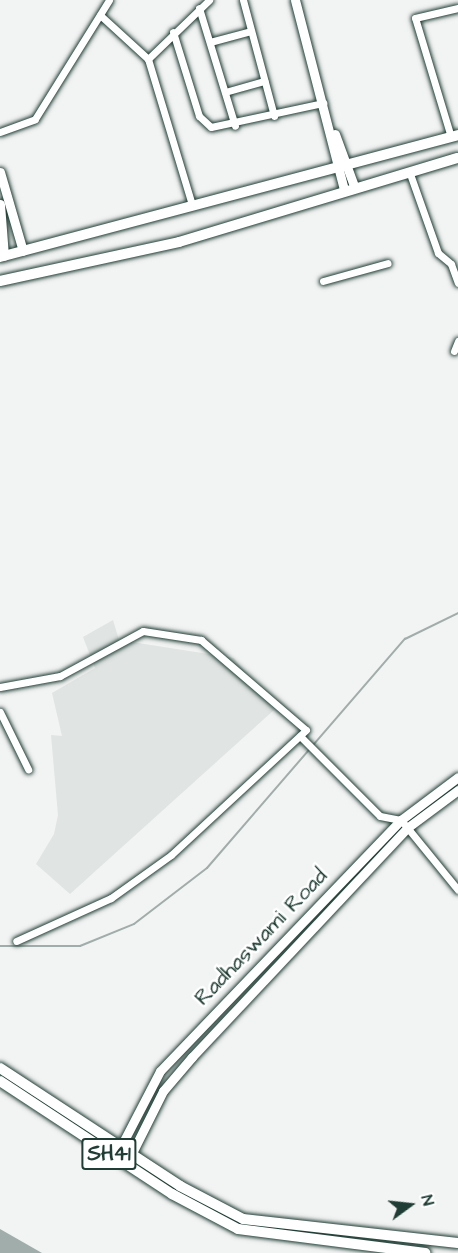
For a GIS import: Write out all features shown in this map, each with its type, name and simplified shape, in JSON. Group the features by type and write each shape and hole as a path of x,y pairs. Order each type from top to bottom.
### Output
{"main road":[{"path":"2,257 455,136"},
{"path":"0,281 179,242 349,187 458,158"},
{"path":"0,1068 128,1160 240,1224 425,1253"},
{"name":"SH41","path":"0,1081 118,1153"},
{"path":"240,1224 458,1243"}],"street":[{"path":"0,132 35,119 109,0"},
{"path":"148,59 173,32 209,0"},
{"path":"243,0 274,116"},
{"path":"295,0 349,187"},
{"path":"199,8 235,126"},
{"path":"455,136 437,74 415,18 458,8"},
{"path":"100,15 148,59 192,205"},
{"path":"210,42 251,31"},
{"path":"173,32 200,117 211,127 235,126 323,103"},
{"path":"225,92 264,81"},
{"path":"409,171 438,253 451,264 458,282"},
{"path":"0,172 23,251"},
{"path":"0,204 2,257"},
{"path":"323,281 388,264"},
{"path":"454,351 458,341"},
{"path":"0,687 60,676 144,631 201,640 306,730 171,855 111,898 16,941"},
{"path":"0,712 28,769"},
{"path":"300,736 380,816 404,824 458,890"},
{"name":"Radhaswami Road","path":"118,1153 160,1071 404,824 458,777"},
{"name":"Radhaswami Road","path":"128,1160 163,1091 404,824 458,790"}],"shaded area":[{"path":"113,620 119,640 234,658 274,710 70,894 36,864 54,834 58,815 51,735 62,736 52,693 95,668 83,637"},
{"path":"0,1229 42,1253 0,1253"}],"waterway":[{"path":"0,946 80,946 134,924 207,868 405,639 458,613"}]}
